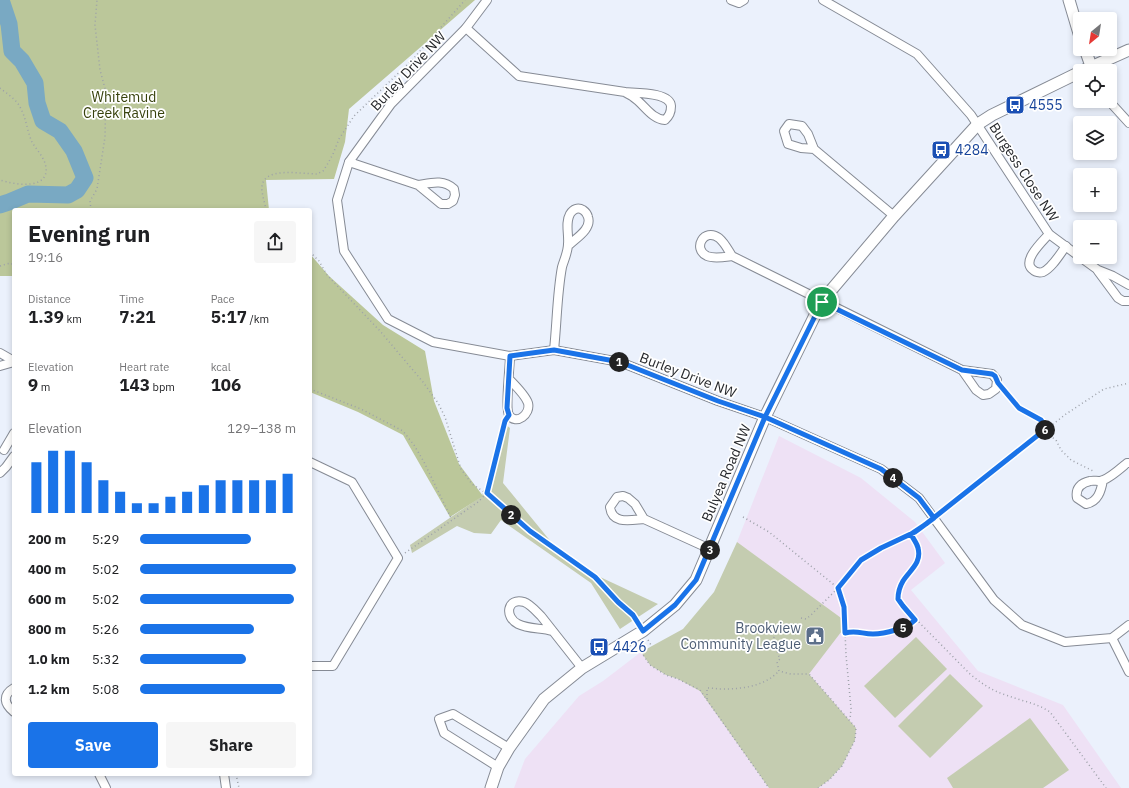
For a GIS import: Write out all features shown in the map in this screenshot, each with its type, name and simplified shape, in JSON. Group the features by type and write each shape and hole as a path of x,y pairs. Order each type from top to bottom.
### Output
{"street":[{"name":"Burley Drive NW","path":"487,0 466,28 391,104 349,162 337,200 344,251 388,319 433,342 510,356 554,350 620,362 718,401 765,417 881,469 919,498 994,600 1022,625 1065,642 1112,638"},
{"path":"731,0 739,2 744,0"},
{"path":"823,0 917,54 978,124"},
{"path":"1068,0 1073,15"},
{"path":"466,28 520,76 660,96 668,99 671,104 671,112 669,117 665,120 660,120 634,97 624,92"},
{"name":"Bulyea Road NW","path":"1099,64 1129,50"},
{"name":"Bulyea Road NW","path":"491,788 498,767 509,748 544,699 582,668 643,631 675,605 696,580 765,417 822,302 894,216 978,124 992,115 1073,76"},
{"path":"1115,108 1129,123"},
{"name":"Burgess Close NW","path":"978,124 1049,234 1073,252"},
{"path":"814,149 894,216"},
{"path":"349,162 418,185"},
{"name":"Burgess Close NW","path":"1049,234 1032,254 1028,262 1030,268 1036,272 1042,272 1048,268 1066,246"},
{"path":"554,350 562,267 568,245"},
{"path":"732,256 822,302 962,370 992,374 995,376 998,383 993,392 983,395 976,390 962,370"},
{"name":"Burgess Close NW","path":"1090,264 1098,270 1114,276 1129,285"},
{"name":"Burgess Close NW","path":"1098,270 1118,298 1123,301 1129,301"},
{"path":"0,353 12,360"},
{"path":"509,379 528,403 528,410 525,416 519,419 514,419 509,415 507,408 510,356"},
{"path":"0,366 12,362"},
{"path":"12,436 2,449 12,455"},
{"path":"0,473 12,459"},
{"path":"312,463 352,482 398,558 333,666 312,666"},
{"path":"1103,480 1129,463"},
{"path":"644,519 710,549"},
{"path":"552,631 519,624 511,620 509,608 512,603 518,601 525,602 541,616 582,668"},
{"path":"1129,625 1112,638 1129,672"},
{"path":"12,690 6,697 6,701 12,710"},
{"path":"498,767 444,733 439,719 453,714 509,748"},
{"path":"100,776 106,788"},
{"path":"224,776 226,788"}],"path":[{"path":"90,208 90,201 97,189 105,137 106,92 100,70 95,25 97,0"},
{"path":"266,208 262,190 265,179 269,175 276,173 317,174 323,172 333,154 338,139 354,116 413,59 465,0"},
{"path":"0,88 20,107 32,141 44,161 46,168 45,176 42,180 26,185 0,180"},
{"path":"312,254 320,261 327,275 388,340 423,382 438,403 445,417 461,469 472,484 481,491 487,493 530,531 595,577 618,602 633,615 651,645"},
{"path":"0,266 10,262 12,263"},
{"path":"801,618 806,619 811,615 838,588 861,560 881,548 911,534 934,518 1066,414 1104,389 1129,382"},
{"path":"998,383 1019,408 1041,420 1047,428"},
{"path":"312,390 361,409 403,431 424,462 452,520"},
{"path":"398,558 478,502 487,493 505,421 509,415"},
{"path":"1043,431 1056,440 1061,450 1071,460 1094,471"},
{"path":"743,518 768,532 838,588 844,607 852,708 850,720"},
{"path":"911,534 918,547 919,554 916,566 901,586 898,599 903,606 915,620 970,674 987,687 1005,695 1039,706 1050,712 1106,788"},
{"path":"845,633 854,631 874,634 901,628 909,625 915,620"},
{"path":"775,633 773,641 780,659 777,662 779,671"},
{"path":"641,652 650,665 666,675 700,690 769,788"},
{"path":"707,700 707,688 737,688 752,686 772,678 779,671"},
{"path":"779,671 791,674 809,674 856,728 855,740 842,766 818,788"},
{"path":"236,776 239,788"}],"shaded area":[{"path":"779,436 861,478 915,522 945,563 911,590 978,671 1063,705 1121,788 818,788 829,780 842,766 855,740 809,674 737,542"},
{"path":"641,652 650,665 666,675 700,690 769,788 514,788 525,759 579,696 603,681"}],"green space":[{"name":"Whitemud Creek Ravine","path":"0,0 475,0 349,109 345,142 334,179 266,180 269,208 12,208 12,276 0,276"},
{"path":"312,256 329,276 383,325 425,351 434,401 459,464 483,496 450,517 403,435 358,412 312,393"},
{"path":"505,424 510,428 503,483 552,543 600,577 658,604 620,629 591,583 501,520 491,534 474,533 457,526 412,553 410,545 482,496"},
{"path":"737,542 848,623 809,674 856,728 855,740 842,766 829,780 818,788 769,788 700,691 678,679 666,675 650,665 641,652 683,629 714,592"},
{"path":"916,637 947,669 895,718 864,686"},
{"path":"950,674 983,706 930,758 898,726"},
{"path":"1030,718 1069,770 1043,788 953,788 947,778"}],"waterway":[{"path":"0,205 28,194 68,195 77,190 85,178 74,151 60,131 43,121 37,103 35,83 22,61 12,51 9,24 1,0"}],"place":[{"name":"4555","path":"1015,105"},
{"name":"4284","path":"941,150"},
{"name":"Brookview Community League","path":"815,636"},
{"name":"4426","path":"599,647"}],"route":[{"path":"822,302 765,417 718,401 620,362 554,350 510,356 507,408 509,415 505,421 487,493 530,531 595,577 618,602 633,615 643,631 675,605 696,580 765,417 881,469 919,498 934,518 926,524 915,532 881,548 861,560 838,588 844,607 845,633 854,631 874,634 909,625 915,620 899,602 898,593 903,581 913,571 918,560 918,547 911,534 915,532 926,524 1047,428 1041,420 1019,408 992,374 962,370 822,302"}]}
